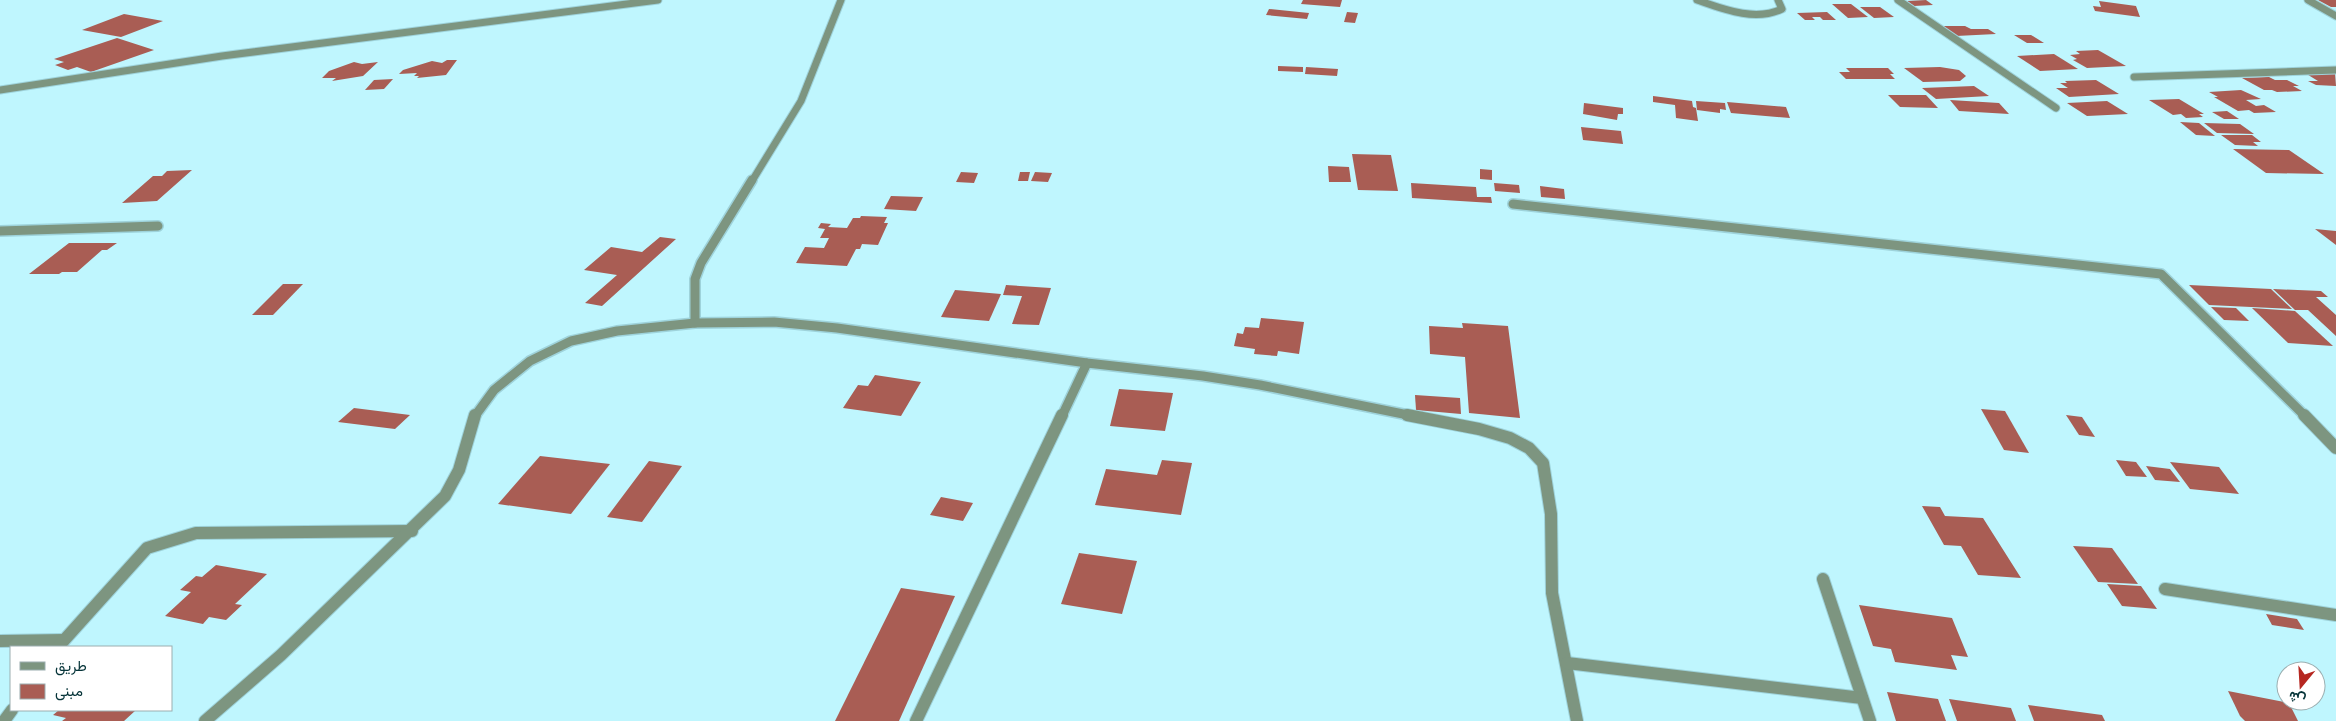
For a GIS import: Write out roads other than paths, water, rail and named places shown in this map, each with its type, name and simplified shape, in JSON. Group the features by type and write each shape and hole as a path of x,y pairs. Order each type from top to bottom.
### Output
{"street":[{"path":"578,10 587,0"},
{"path":"0,90 222,56 658,0"},
{"path":"695,324 695,279 701,263 801,101 841,0"},
{"path":"1697,0 1735,11 1767,14 1782,9 1778,0"},
{"path":"1898,0 2056,108"},
{"path":"2308,0 2336,16"},
{"path":"2134,77 2336,70"},
{"path":"1513,204 2161,274 2279,388 2336,448"},
{"path":"0,231 158,226"},
{"path":"205,721 281,655 445,496 458,470 475,415 494,390 530,361 571,341 617,331 695,324 774,322 837,328 1087,363 1203,376 1260,385 1479,429 1510,438 1529,448 1543,463 1551,514 1552,594 1577,721"},
{"path":"916,721 1087,363"},
{"path":"0,642 61,643 147,548 196,533 412,530"},
{"path":"1823,579 1870,721"},
{"path":"2165,589 2336,615"},
{"path":"1567,663 1862,698"}]}
